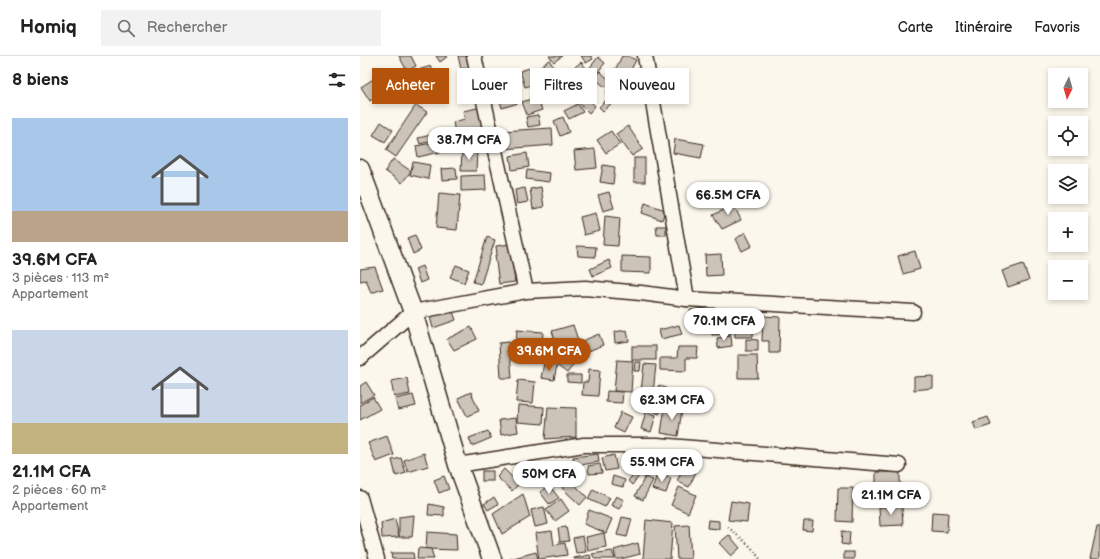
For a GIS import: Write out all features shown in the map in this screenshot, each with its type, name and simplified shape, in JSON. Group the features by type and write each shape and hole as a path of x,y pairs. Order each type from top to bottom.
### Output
{"street":[{"path":"474,56 526,291"},
{"path":"645,56 687,299"},
{"path":"360,169 414,312 458,465 492,559"},
{"path":"360,358 414,312 526,291 585,288 687,299 913,312"},
{"path":"458,465 584,444 657,445 899,465"},
{"path":"360,498 377,559"}],"path":[{"path":"728,526 751,547 760,559"}],"building":[{"path":"399,56 411,56 416,66 412,68 405,68"},
{"path":"436,56 448,56 440,62"},
{"path":"458,56 470,56 472,67 461,68"},
{"path":"549,56 562,56 554,62"},
{"path":"581,56 591,56 593,59 586,63"},
{"path":"622,56 628,56 636,60 632,68 616,68"},
{"path":"598,57 605,63 597,73 597,68 590,68"},
{"path":"549,60 554,67 553,68 539,68"},
{"path":"581,62 586,68 574,68"},
{"path":"530,68 530,86 525,87 522,77 522,70"},
{"path":"600,71 605,76 605,87 597,80 597,74"},
{"path":"372,80 372,100 370,101 361,87"},
{"path":"530,99 530,104 540,104 542,110 527,115 522,102"},
{"path":"605,101 605,104 611,104 603,111 599,107"},
{"path":"501,104 515,104 502,108"},
{"path":"578,104 583,112 569,119 564,111"},
{"path":"580,104 593,104 595,106 589,113"},
{"path":"416,105 427,112 396,157 386,150"},
{"path":"482,107 486,127 455,133 453,122 465,119 463,111"},
{"path":"538,115 540,125 528,127 526,117"},
{"path":"563,117 569,132 560,136 554,121"},
{"path":"381,122 393,130 385,142 373,135"},
{"path":"628,126 643,149 632,156 616,134"},
{"path":"552,128 553,145 503,149 502,131"},
{"path":"611,131 620,144 606,153 597,140"},
{"path":"444,132 445,137 420,144 418,138"},
{"path":"675,139 704,144 701,158 673,153"},
{"path":"443,141 445,151 418,157 416,146"},
{"path":"595,149 597,168 576,170 574,151"},
{"path":"462,150 477,151 476,171 461,171"},
{"path":"527,153 529,167 512,170 510,156"},
{"path":"634,158 645,158 645,182 634,182"},
{"path":"393,159 411,171 402,183 385,171"},
{"path":"413,162 430,165 428,179 410,175"},
{"path":"603,165 615,167 613,184 600,182"},
{"path":"456,168 457,179 442,180 441,169"},
{"path":"527,170 550,173 549,182 526,179"},
{"path":"485,175 486,190 461,191 461,176"},
{"path":"541,187 544,207 533,209 530,189"},
{"path":"525,188 528,202 517,204 515,190"},
{"path":"609,192 614,208 603,211 598,195"},
{"path":"439,193 460,195 457,230 436,228"},
{"path":"732,201 741,220 722,229 713,215 730,207 728,202"},
{"path":"645,203 665,210 662,220 642,213"},
{"path":"596,213 600,231 584,235 580,217"},
{"path":"605,216 620,218 618,246 603,245"},
{"path":"656,226 666,226 666,235 657,235"},
{"path":"745,232 752,246 742,251 736,239"},
{"path":"415,235 421,250 413,254 407,238"},
{"path":"487,237 495,240 481,284 473,282"},
{"path":"510,244 515,282 499,284 495,255 497,255 496,246"},
{"path":"577,246 596,247 595,257 578,256"},
{"path":"915,251 920,269 903,274 898,256"},
{"path":"721,254 722,275 706,276 705,255"},
{"path":"622,256 651,257 651,273 622,272"},
{"path":"609,260 612,268 593,276 590,269"},
{"path":"1023,264 1029,280 1008,287 1002,271"},
{"path":"456,265 469,270 464,283 450,277"},
{"path":"422,266 427,280 420,283 415,269"},
{"path":"375,267 383,289 371,293 366,280 360,281 360,269"},
{"path":"705,308 709,328 693,330 690,310"},
{"path":"452,309 456,320 433,328 430,317"},
{"path":"729,312 731,334 712,335 710,313"},
{"path":"735,315 754,315 753,337 735,337"},
{"path":"763,316 780,317 779,353 769,353 769,341 762,341"},
{"path":"573,325 578,340 557,346 552,331"},
{"path":"679,325 682,334 661,339 659,330"},
{"path":"471,327 477,339 454,350 447,339"},
{"path":"517,330 543,332 541,357 515,354"},
{"path":"627,330 629,341 615,343 614,332"},
{"path":"599,334 603,345 574,357 570,346"},
{"path":"731,336 732,346 718,348 717,338"},
{"path":"746,339 758,340 758,351 746,351"},
{"path":"509,342 512,378 501,378 499,343"},
{"path":"632,346 656,346 656,360 632,360"},
{"path":"678,347 698,347 697,358 686,358 686,371 660,370 660,358 677,358"},
{"path":"738,355 757,355 758,378 738,378"},
{"path":"565,358 574,364 567,373 558,366"},
{"path":"617,360 633,361 631,392 614,391"},
{"path":"635,362 641,362 640,371 634,371"},
{"path":"544,363 557,365 554,380 541,378"},
{"path":"644,364 656,365 653,393 641,392"},
{"path":"589,369 600,370 598,396 582,395 583,382 588,382"},
{"path":"567,375 581,375 581,383 567,382"},
{"path":"933,376 933,388 914,390 914,377"},
{"path":"407,378 410,394 394,397 391,381"},
{"path":"518,380 535,382 533,403 516,402"},
{"path":"366,382 374,395 360,403 360,386"},
{"path":"659,385 671,391 659,414 647,408"},
{"path":"607,391 623,392 622,403 606,402"},
{"path":"471,392 479,411 467,416 458,398"},
{"path":"413,395 416,406 398,410 395,399"},
{"path":"373,397 380,409 360,420 360,405"},
{"path":"518,405 544,407 543,424 517,422"},
{"path":"548,407 576,408 576,437 545,439"},
{"path":"665,407 682,409 678,436 661,433"},
{"path":"621,412 632,417 624,433 614,428"},
{"path":"646,412 656,415 651,432 641,429"},
{"path":"988,417 991,425 976,430 973,422"},
{"path":"516,418 518,432 501,435 499,420"},
{"path":"488,431 491,438 472,446 469,438"},
{"path":"387,436 394,455 376,462 368,443"},
{"path":"424,453 428,466 408,472 404,460"},
{"path":"638,453 639,461 626,463 625,455"},
{"path":"598,454 599,462 574,466 573,457"},
{"path":"614,455 617,469 605,471 602,458"},
{"path":"690,455 701,461 689,487 677,481"},
{"path":"401,458 406,473 396,476 392,460"},
{"path":"563,461 573,471 564,480 554,471"},
{"path":"600,464 602,473 589,474 588,466"},
{"path":"544,465 546,479 529,482 526,468"},
{"path":"639,467 644,470 632,485 628,481"},
{"path":"504,469 519,484 512,491 497,477"},
{"path":"482,471 493,471 493,481 482,481"},
{"path":"658,472 671,478 666,493 652,489"},
{"path":"876,472 900,472 900,487 889,487 889,496 876,496"},
{"path":"444,476 449,489 439,493 434,480"},
{"path":"613,476 625,480 623,487 611,484"},
{"path":"645,477 653,480 643,500 635,496"},
{"path":"570,480 587,497 580,505 562,488"},
{"path":"549,485 559,498 549,504 540,492"},
{"path":"679,487 696,495 688,513 671,505"},
{"path":"838,488 853,488 852,522 837,521"},
{"path":"593,489 610,498 605,507 588,499"},
{"path":"523,494 530,517 502,534 493,514"},
{"path":"616,496 624,500 619,509 611,505"},
{"path":"494,497 498,504 488,510 484,504"},
{"path":"561,499 569,511 555,521 546,510"},
{"path":"731,501 749,504 747,522 728,520"},
{"path":"429,504 444,507 444,516 428,515"},
{"path":"902,506 903,525 880,526 879,507"},
{"path":"544,507 548,524 535,527 531,510"},
{"path":"589,510 612,519 606,533 584,524"},
{"path":"932,512 948,513 947,532 931,531"},
{"path":"414,515 412,537 399,537 399,517"},
{"path":"622,517 632,519 627,537 617,535"},
{"path":"395,519 399,537 382,538 381,523"},
{"path":"646,520 673,523 670,559 643,559"},
{"path":"708,520 719,521 719,529 707,528"},
{"path":"804,521 813,521 812,531 803,530"},
{"path":"689,525 691,559 677,559 675,526"},
{"path":"566,527 569,541 560,542 558,528"},
{"path":"1097,527 1100,527 1100,559 1090,559"},
{"path":"552,531 554,545 565,543 567,555 539,559 535,533"},
{"path":"842,531 850,532 849,545 841,544"},
{"path":"427,532 456,534 457,550 426,549"},
{"path":"604,533 606,547 588,551 586,537"},
{"path":"729,535 740,548 731,556 719,543"},
{"path":"583,536 586,552 576,553 573,538"},
{"path":"638,543 640,554 616,559 614,550"},
{"path":"418,548 431,549 434,559 417,559"},
{"path":"612,551 615,559 595,559 592,554"},
{"path":"536,552 538,559 510,559"},
{"path":"844,552 854,552 854,559 844,559"},
{"path":"391,553 413,553 414,559 392,559"},
{"path":"590,555 591,559 574,559 574,558"}]}
